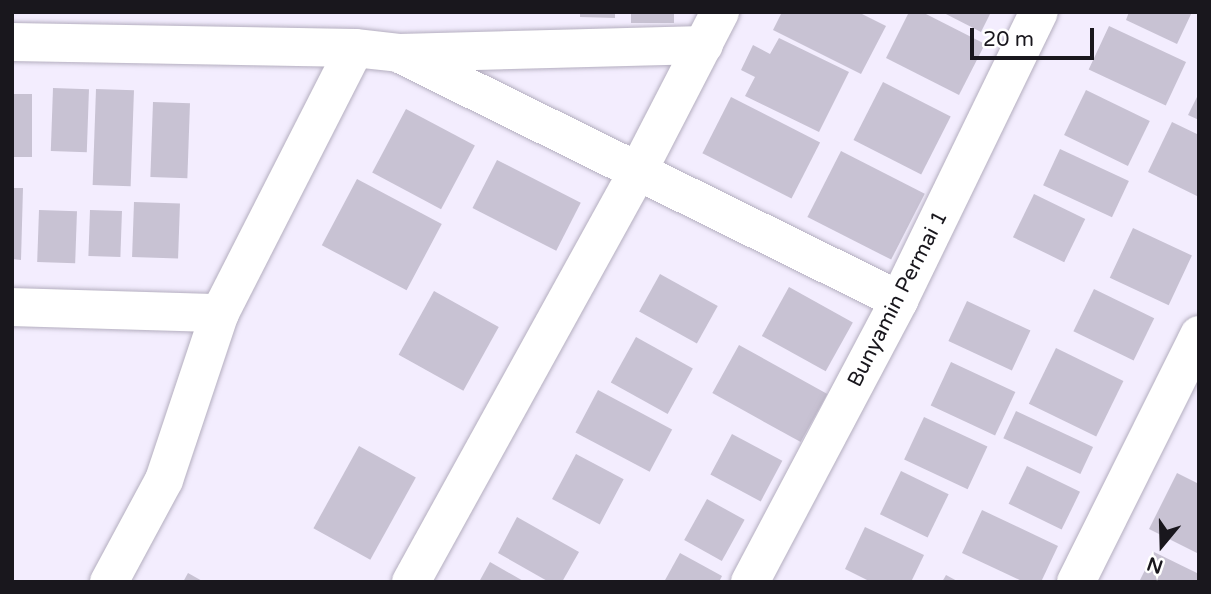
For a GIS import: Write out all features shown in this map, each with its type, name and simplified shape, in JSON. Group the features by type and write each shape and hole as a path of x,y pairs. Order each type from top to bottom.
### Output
{"street":[{"name":"Bunyamin Permai 1","path":"750,582 899,300 1039,12"},
{"path":"12,42 355,48 399,53 712,29"},
{"path":"411,582 639,169 712,29"},
{"path":"109,582 164,480 220,313 355,48"},
{"path":"399,53 639,169 899,300"},
{"path":"12,307 220,313"},
{"path":"1076,582 1199,335"}],"building":[{"path":"580,12 615,12 615,18 580,17"},
{"path":"631,12 674,12 674,23 631,23"},
{"path":"782,12 858,12 886,26 861,74 773,30"},
{"path":"909,12 922,12 985,44 959,95 886,58"},
{"path":"942,12 991,12 981,32"},
{"path":"1129,12 1192,12 1177,44 1126,20"},
{"path":"1109,26 1186,62 1166,105 1089,70"},
{"path":"779,38 849,72 819,132 745,96 755,77 741,70 753,45 770,54"},
{"path":"883,82 951,117 921,174 853,140"},
{"path":"53,88 89,89 87,152 51,151"},
{"path":"96,89 134,90 131,186 93,185"},
{"path":"1086,90 1150,121 1128,166 1064,135"},
{"path":"1199,93 1199,120 1188,115"},
{"path":"12,94 32,94 32,157 12,157"},
{"path":"731,97 820,142 791,199 702,153"},
{"path":"153,102 190,103 187,178 150,177"},
{"path":"406,109 475,146 441,209 372,173"},
{"path":"1172,122 1199,135 1199,197 1148,172"},
{"path":"1060,149 1129,181 1112,217 1043,185"},
{"path":"841,151 925,194 891,260 807,217"},
{"path":"497,160 581,203 556,251 472,208"},
{"path":"357,179 442,224 407,290 322,245"},
{"path":"12,188 23,188 21,260 12,259"},
{"path":"1034,194 1085,219 1064,262 1013,237"},
{"path":"134,202 180,204 178,259 132,257"},
{"path":"39,210 77,211 75,263 37,262"},
{"path":"90,210 122,211 120,257 88,256"},
{"path":"1133,228 1192,255 1169,305 1110,278"},
{"path":"660,274 718,306 697,344 639,312"},
{"path":"789,287 853,322 826,371 762,336"},
{"path":"1094,289 1154,318 1134,361 1073,331"},
{"path":"434,291 499,327 463,391 399,355"},
{"path":"967,301 1030,331 1012,370 948,341"},
{"path":"636,337 693,369 668,414 611,382"},
{"path":"739,345 827,394 801,442 712,393"},
{"path":"1056,348 1123,381 1096,437 1029,404"},
{"path":"951,362 1015,392 995,436 931,406"},
{"path":"598,390 672,429 650,472 575,432"},
{"path":"1016,411 1093,447 1080,474 1003,438"},
{"path":"924,417 987,447 968,489 904,460"},
{"path":"732,434 782,461 761,501 710,475"},
{"path":"359,446 416,478 370,560 313,528"},
{"path":"576,454 624,479 600,524 552,499"},
{"path":"1027,466 1080,492 1062,530 1009,504"},
{"path":"901,471 949,494 928,537 880,514"},
{"path":"1177,473 1199,484 1199,554 1149,529"},
{"path":"707,499 745,520 722,561 684,540"},
{"path":"982,510 1058,546 1041,582 1024,582 962,553"},
{"path":"517,517 579,552 562,582 549,582 498,553"},
{"path":"865,527 924,555 911,582 871,582 845,569"},
{"path":"1154,552 1199,574 1199,582 1139,582"},
{"path":"680,553 722,576 719,582 664,582"},
{"path":"490,562 525,582 479,582"},
{"path":"188,573 204,582 183,582"},
{"path":"946,575 959,582 942,582"}]}
